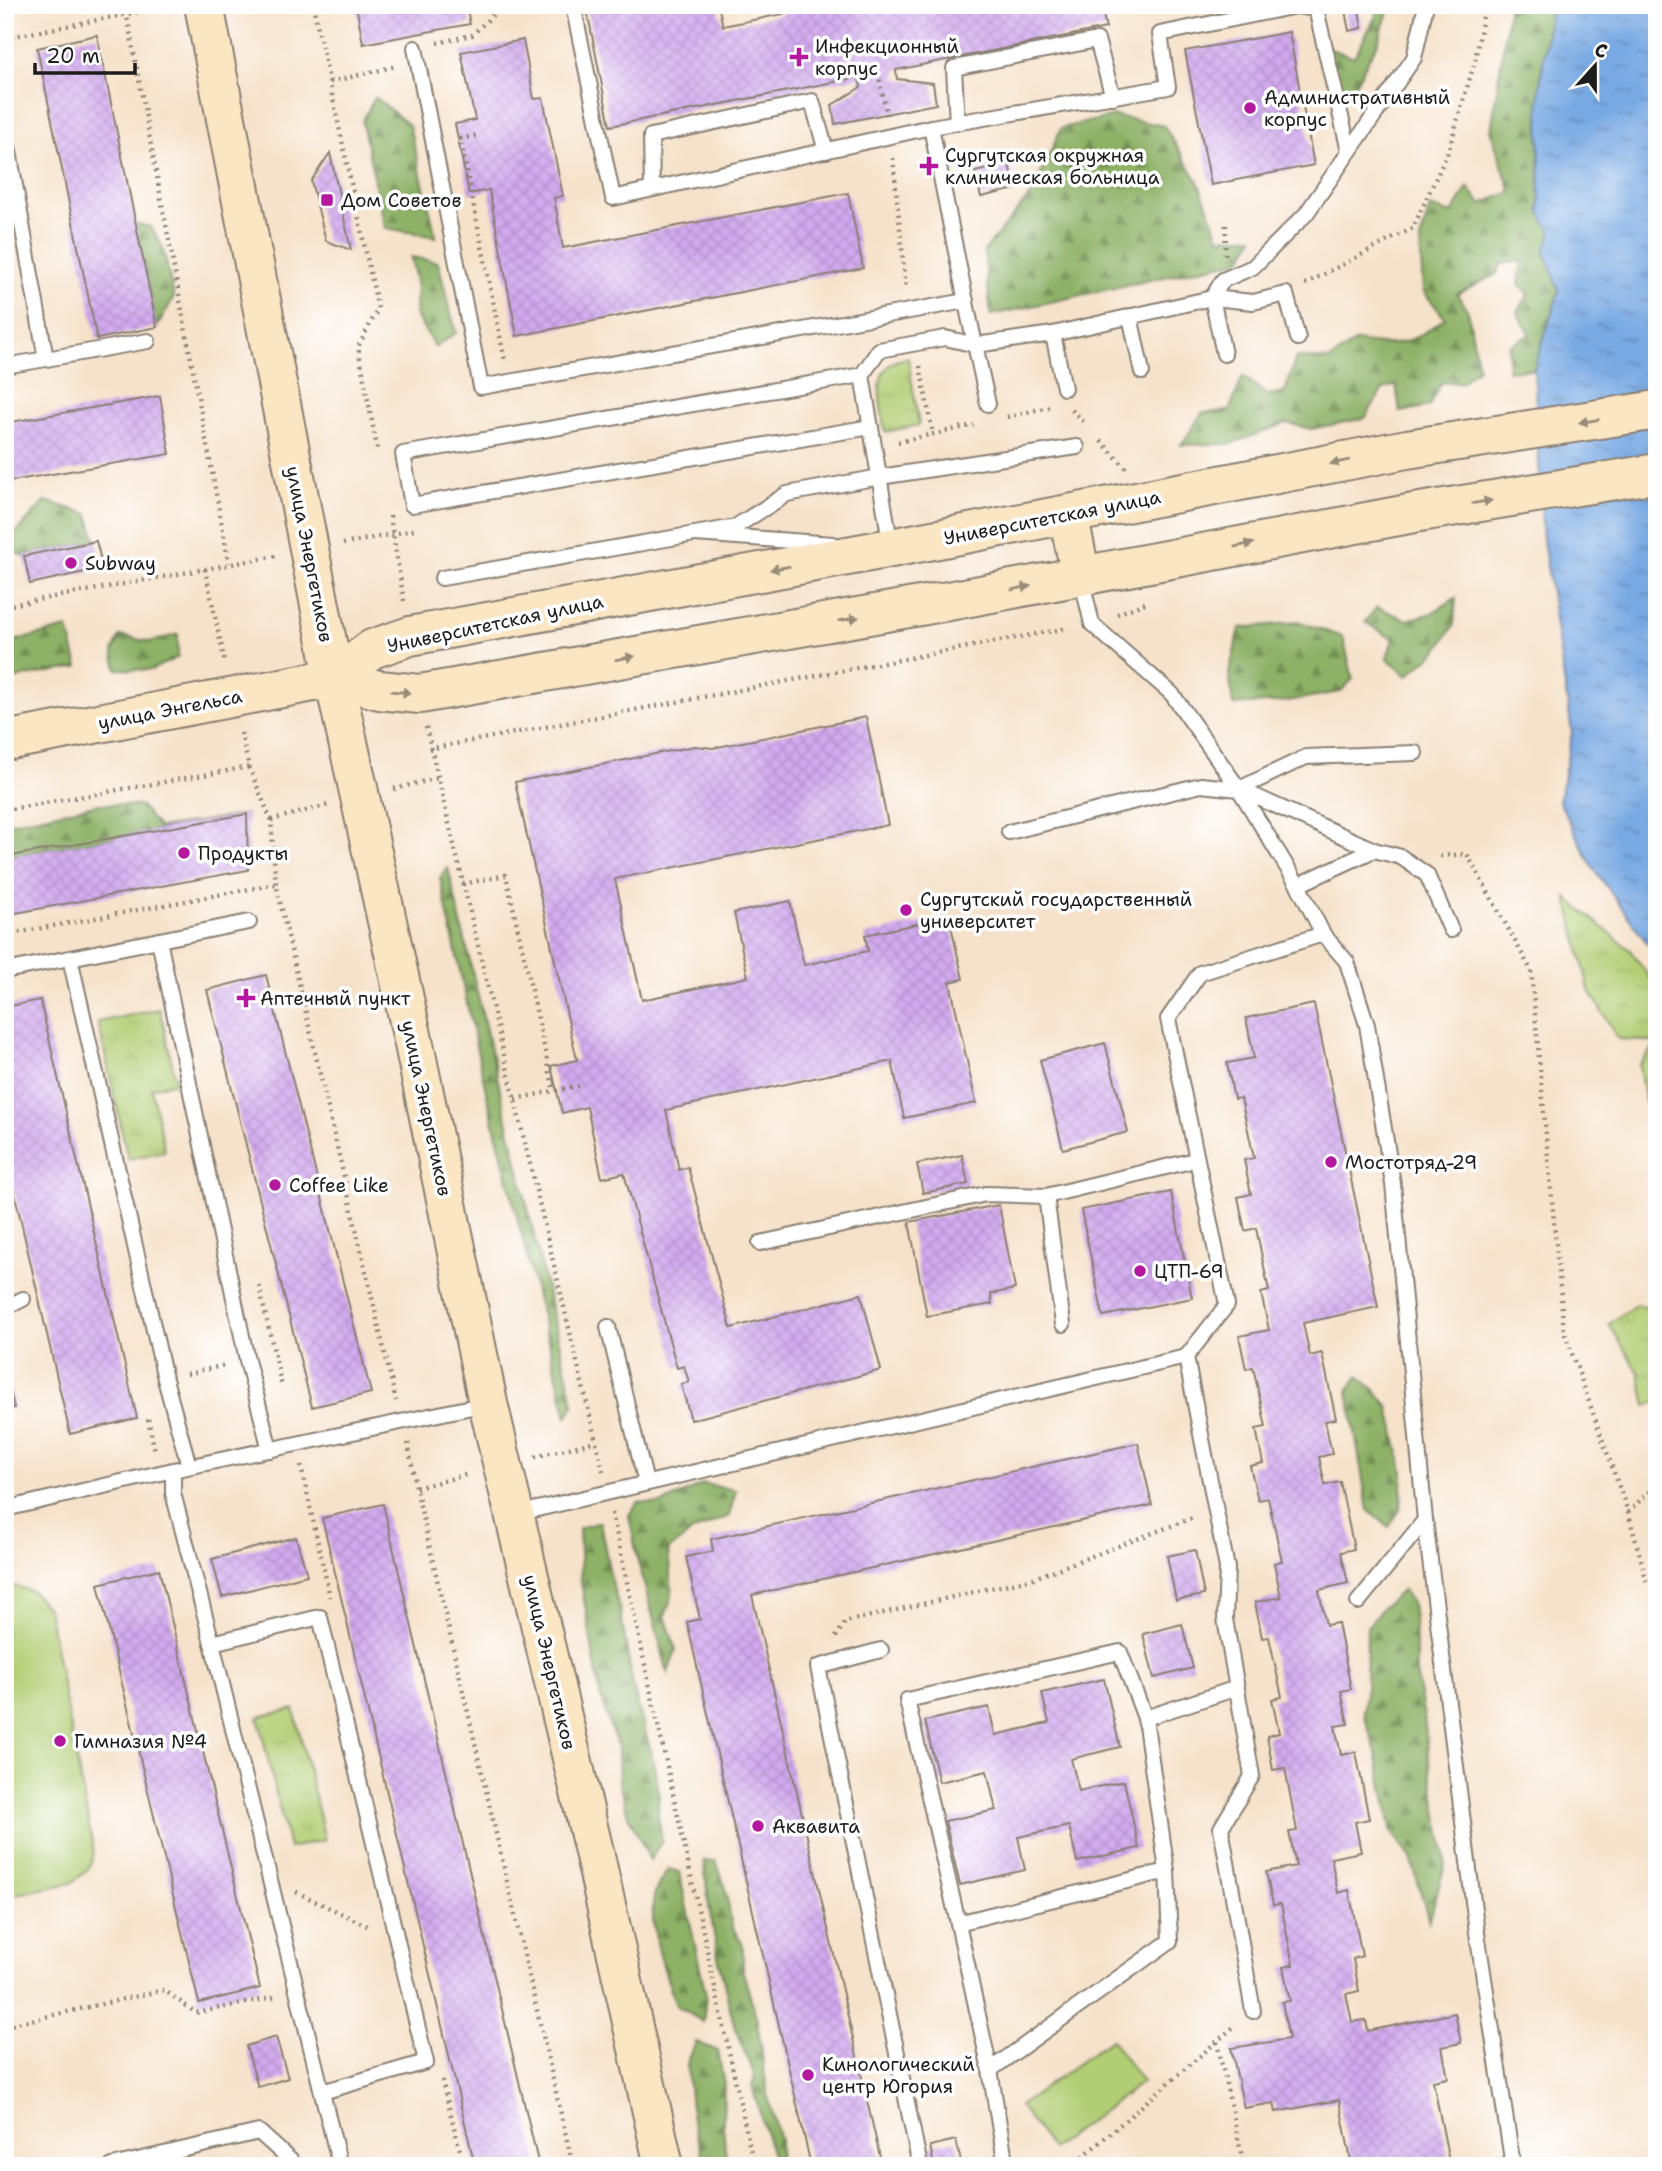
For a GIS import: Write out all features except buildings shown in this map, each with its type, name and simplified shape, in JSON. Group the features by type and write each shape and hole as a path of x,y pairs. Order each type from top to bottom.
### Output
{"main road":[{"name":"улица Энергетиков","path":"204,5 308,551 488,1404 593,1846 664,2166"},
{"name":"Университетская улица","path":"334,678 372,649 410,636 1408,449 1657,410"},
{"path":"334,678 379,690 420,694 1082,576 1415,513 1657,473"},
{"path":"1068,514 1082,576"},
{"name":"улица Энгельса","path":"5,741 334,678"}],"lane":[{"path":"572,5 613,198 931,127 1168,87 1160,34 1296,6 1316,9 1349,151"},
{"path":"1224,354 1212,298 1223,280 1253,267 1306,214 1414,58 1426,5"},
{"path":"957,123 954,68 1097,40 1113,97"},
{"path":"415,48 481,387 966,301"},
{"path":"652,189 651,136 812,101 827,151"},
{"path":"931,127 988,404"},
{"path":"5,129 46,359"},
{"path":"695,534 891,548 862,375 879,350 945,338 976,345 1053,334 1212,298 1253,302 1286,294 1297,338"},
{"path":"1130,316 1142,372"},
{"path":"1053,334 1064,388"},
{"path":"5,366 148,341"},
{"path":"862,375 403,453 412,505 871,427"},
{"path":"442,578 735,527 787,494 1077,447"},
{"path":"1082,576 1092,624 1172,694 1239,789 1298,886 1322,934 1347,962 1367,1025 1393,1184 1425,1521 1477,1933 1513,2166"},
{"path":"1239,789 1306,757 1415,754"},
{"path":"1009,832 1201,785 1239,789 1374,850 1401,858 1427,875 1451,930"},
{"path":"1298,886 1374,850"},
{"path":"5,971 249,922"},
{"path":"515,1514 1186,1357 1227,1305 1168,1019 1200,973 1322,934"},
{"path":"159,940 247,1360 270,1450"},
{"path":"71,958 165,1378 189,1466"},
{"path":"760,1243 986,1194 1046,1196 1195,1160"},
{"path":"1046,1196 1063,1324"},
{"path":"5,1308 23,1299"},
{"path":"608,1326 646,1483"},
{"path":"1186,1357 1227,1568 1225,1619 1252,1776 1221,1828 1253,2011"},
{"path":"5,1509 189,1466 488,1404"},
{"path":"173,1470 173,1493 340,2166"},
{"path":"1358,1602 1425,1521"},
{"path":"212,1643 320,1617 426,2063 322,2092"},
{"path":"881,1650 818,1667 920,2166"},
{"path":"990,2070 1170,1941 1167,1871 1145,1718 1120,1652 907,1700 990,2070 1006,2166"},
{"path":"1145,1718 1237,1688"},
{"path":"958,1923 1167,1871"},
{"path":"112,2166 259,2133 291,2161 292,2166"}],"path":[{"path":"125,5 229,563"},
{"path":"5,38 173,5"},
{"path":"313,5 378,309 358,347 378,454"},
{"path":"1286,294 1412,228 1448,152 1475,61 1485,5"},
{"path":"440,42 443,54"},
{"path":"878,73 891,137 908,311"},
{"path":"458,127 505,361 516,359"},
{"path":"460,139 478,135"},
{"path":"915,343 933,434"},
{"path":"1066,404 1092,431"},
{"path":"1000,419 1053,407"},
{"path":"875,447 986,422"},
{"path":"1101,440 1126,468"},
{"path":"388,508 410,636"},
{"path":"5,606 420,529"},
{"path":"205,569 249,767 271,820 276,884 396,1399 405,1422 422,1515 573,2166"},
{"path":"429,749 1092,624 1160,598"},
{"path":"420,694 429,749 607,1492 754,2166"},
{"path":"5,810 249,767"},
{"path":"1401,858 1467,854 1531,970 1564,1331 1628,1512 1647,1582"},
{"path":"463,884 506,875 554,1091"},
{"path":"5,935 276,884"},
{"path":"515,1099 582,1084"},
{"path":"256,1273 283,1394"},
{"path":"165,1378 247,1360"},
{"path":"1628,1512 1657,1484"},
{"path":"818,1667 845,1622 1034,1578 1216,1509"},
{"path":"270,1879 397,1940"},
{"path":"5,2026 164,1990 196,2013 297,1993"},
{"path":"1072,2166 1253,2011"},
{"path":"1217,2042 1244,2166"}],"green space":[{"path":"1374,5 1389,5 1378,42 1348,97 1338,95 1327,48 1354,57 1376,16"},
{"path":"1509,5 1551,5 1539,92 1540,212 1552,233 1545,250 1559,291 1534,369 1508,371 1509,346 1530,334 1517,313 1529,294 1519,285 1522,261 1501,264 1497,274 1457,294 1468,311 1478,368 1462,382 1441,383 1429,406 1400,412 1396,385 1383,389 1365,418 1311,429 1286,423 1231,444 1181,445 1202,413 1229,411 1243,376 1267,395 1285,392 1296,357 1330,360 1356,341 1384,344 1403,342 1422,334 1445,318 1423,291 1420,240 1430,207 1452,214 1468,187 1481,204 1511,192 1491,132"},
{"path":"375,97 409,125 436,237 385,228 362,122"},
{"path":"1114,116 1164,126 1198,181 1219,237 1254,237 1241,260 991,315 984,251 1033,192 1061,128"},
{"path":"135,224 151,227 163,248 174,297 157,327"},
{"path":"411,257 438,262 456,333 435,347 415,314 417,287"},
{"path":"908,358 919,425 885,432 880,397 882,376 887,367 895,361"},
{"path":"45,501 88,514 96,541 24,556 11,551 5,552 5,532 18,531"},
{"path":"1456,598 1454,625 1436,652 1407,676 1387,658 1393,639 1365,622 1377,607 1407,620 1430,614"},
{"path":"1300,622 1343,637 1353,679 1340,692 1281,702 1233,705 1229,673 1240,628"},
{"path":"68,628 78,667 5,680 5,643"},
{"path":"178,634 178,657 151,670 117,669 113,651 120,636 151,642"},
{"path":"99,804 141,806 159,828 247,814 5,857 5,824"},
{"path":"448,868 574,1405 567,1417 487,1096 440,878"},
{"path":"1567,898 1630,950 1657,988 1657,1042 1618,1039 1589,989"},
{"path":"160,1009 176,1082 151,1088 165,1151 128,1159 98,1022"},
{"path":"1657,1043 1657,1130 1644,1098 1639,1065"},
{"path":"1637,1304 1657,1311 1657,1401 1646,1406 1639,1373 1609,1324"},
{"path":"1358,1376 1374,1389 1389,1407 1403,1472 1401,1508 1389,1527 1368,1510 1348,1391"},
{"path":"703,1484 736,1490 729,1516 692,1532 668,1550 672,1596 665,1616 676,1649 668,1673 638,1561 629,1515 638,1502 661,1504"},
{"path":"600,1522 611,1580 620,1610 634,1691 659,1792 658,1815 662,1841 650,1860 628,1815 619,1782 618,1748 601,1699 581,1582 579,1528"},
{"path":"5,1586 32,1591 48,1609 94,1852 88,1870 71,1883 5,1896"},
{"path":"1403,1590 1412,1603 1416,1673 1446,1862 1429,1921 1411,1858 1392,1833 1376,1752 1363,1712 1366,1694 1367,1627 1382,1608"},
{"path":"294,1709 325,1840 289,1848 258,1717"},
{"path":"704,1861 716,1861 725,1886 732,1927 743,1945 743,1972 757,2020 768,2097 780,2140 779,2166 775,2166 752,2086 755,2075 735,2029 719,1962"},
{"path":"668,1869 679,1872 706,1995 703,2022 676,2005 658,1949 653,1906 656,1890"},
{"path":"1111,2039 1142,2082 1052,2149 1020,2106"},
{"path":"696,2042 718,2051 724,2084 725,2149 730,2166 706,2166 692,2120 687,2064"}],"water":[{"path":"1551,5 1657,5 1657,957 1592,866 1559,801 1572,733 1543,540 1534,369 1559,291 1545,250 1552,233 1540,212 1539,92"}],"place":[{"name":"Инфекционный корпус","path":"799,57"},
{"name":"Административный корпус","path":"1250,108"},
{"name":"Сургутская окружная клиническая больница","path":"929,166"},
{"name":"Дом Советов","path":"327,200"},
{"name":"Subway","path":"71,563"},
{"name":"Продукты","path":"184,853"},
{"name":"Сургутский государственный университет","path":"906,910"},
{"name":"Аптечный пункт","path":"246,998"},
{"name":"Мостотряд-29","path":"1331,1162"},
{"name":"Coffee Like","path":"275,1185"},
{"name":"ЦТП-69","path":"1140,1271"},
{"name":"Гимназия №4","path":"60,1741"},
{"name":"Аквавита","path":"758,1826"},
{"name":"Кинологический центр Югория","path":"808,2075"}]}
